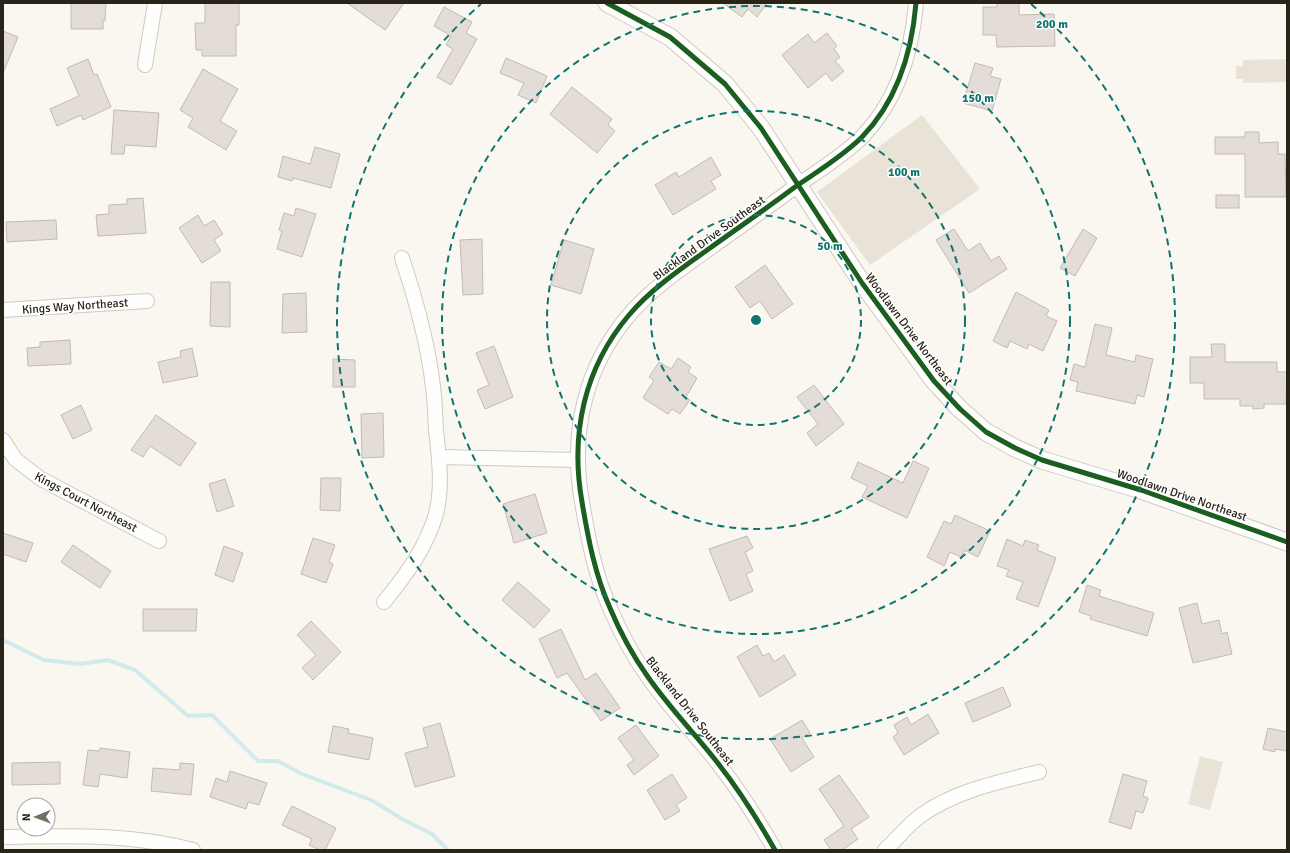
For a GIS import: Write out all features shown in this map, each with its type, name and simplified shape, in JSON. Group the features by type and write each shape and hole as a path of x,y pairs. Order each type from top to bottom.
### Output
{"street":[{"path":"144,65 155,3"},
{"name":"Woodlawn Drive Northeast","path":"607,3 670,37 725,84 760,128 862,283 934,381 960,409 986,432 1014,448 1042,460 1142,490 1287,542"},
{"name":"Blackland Drive Southeast","path":"775,850 746,802 718,764 648,677 633,653 616,620 600,581 592,552 579,486 577,460 578,431 582,410 592,376 604,349 630,314 652,292 683,267 834,160 862,136 884,108 900,78 914,27 916,3"},
{"path":"384,602 410,570 428,535 437,506 439,483 439,458 433,388 428,357 421,317 402,258"},
{"name":"Kings Way Northeast","path":"3,310 147,301"},
{"name":"Kings Court Northeast","path":"3,440 14,459 41,479 159,541"},
{"path":"439,458 577,460"},
{"path":"885,850 920,816 946,801 974,789 1040,772"},
{"path":"3,836 110,836 142,840 193,850"}],"shaded area":[{"path":"1287,59 1287,82 1243,83 1243,79 1236,79 1236,66 1243,66 1243,60"},
{"path":"922,115 980,189 870,265 817,192"},
{"path":"1200,756 1223,762 1210,810 1188,804"}],"building":[{"path":"71,3 106,3 103,29 71,29"},
{"path":"205,3 239,3 239,25 236,25 236,56 202,56 202,50 196,50 195,23 205,23"},
{"path":"347,3 404,3 385,30"},
{"path":"723,3 767,3 757,17 748,9 742,17"},
{"path":"997,3 1019,3 1019,15 1054,14 1055,46 997,47 996,35 983,35 983,7 997,7"},
{"path":"444,7 472,22 466,33 477,39 451,85 437,77 453,49 446,45 451,36 434,26"},
{"path":"3,31 18,37 3,73"},
{"path":"827,33 837,46 834,49 840,57 835,61 844,71 832,81 826,73 808,88 782,55 808,34 814,43"},
{"path":"506,58 547,76 536,103 518,95 524,83 500,73"},
{"path":"88,59 94,75 97,74 111,107 83,120 81,115 57,126 50,109 79,96 67,68"},
{"path":"975,63 993,68 990,76 1001,79 992,111 963,103"},
{"path":"203,69 238,89 220,121 237,131 226,150 188,127 193,118 180,110"},
{"path":"572,87 612,119 608,125 615,131 597,153 550,114"},
{"path":"114,110 159,113 156,147 125,145 124,154 111,154"},
{"path":"1245,132 1259,132 1259,143 1278,142 1278,154 1285,154 1286,197 1245,197 1245,154 1215,154 1215,137 1245,137"},
{"path":"315,147 340,154 331,188 293,178 292,181 278,177 283,156 310,164"},
{"path":"711,157 721,175 711,181 716,189 673,215 655,185 676,172 679,177"},
{"path":"1216,195 1239,195 1239,208 1216,208"},
{"path":"143,198 146,233 98,236 96,215 109,214 109,205 127,204 127,199"},
{"path":"296,208 316,214 302,257 277,249 282,231 279,230 284,213 294,216"},
{"path":"198,215 204,226 214,220 223,234 214,240 221,251 202,263 179,228"},
{"path":"56,220 57,239 7,242 6,222"},
{"path":"954,229 968,251 980,243 991,261 999,256 1007,269 969,293 936,240"},
{"path":"1083,229 1097,238 1075,276 1060,268"},
{"path":"482,239 483,294 463,295 460,240"},
{"path":"564,240 594,249 581,294 551,285"},
{"path":"765,265 793,304 772,319 760,301 750,308 735,287"},
{"path":"211,282 230,282 230,327 210,326"},
{"path":"1016,292 1049,310 1046,316 1057,321 1043,351 1029,344 1027,349 1010,341 1007,348 993,341"},
{"path":"306,293 307,332 282,333 283,294"},
{"path":"1095,324 1112,328 1106,355 1135,362 1136,355 1153,359 1144,397 1137,395 1135,404 1076,391 1078,382 1070,380 1074,364 1085,367"},
{"path":"70,340 71,364 28,366 27,348 40,347 40,342"},
{"path":"1211,344 1225,344 1225,362 1277,362 1277,372 1287,372 1286,404 1264,404 1264,408 1253,409 1253,406 1240,406 1240,399 1204,399 1204,383 1190,383 1190,357 1212,357"},
{"path":"494,346 513,397 485,409 477,390 489,385 476,353"},
{"path":"192,348 198,376 163,383 158,362 181,357 180,351"},
{"path":"678,358 691,367 688,372 697,378 686,397 690,400 680,414 672,409 668,414 643,398 654,380 649,377 659,362 671,369"},
{"path":"333,359 355,360 355,387 333,387"},
{"path":"814,385 844,424 816,446 807,433 818,424 797,397"},
{"path":"81,405 92,430 73,439 61,415"},
{"path":"383,413 384,457 362,458 361,414"},
{"path":"156,415 196,443 180,466 150,446 143,457 131,450"},
{"path":"913,461 929,468 907,518 862,497 868,486 851,478 858,462 903,483"},
{"path":"321,478 341,478 340,511 320,510"},
{"path":"225,479 234,506 217,512 209,484"},
{"path":"535,494 547,533 514,543 503,504"},
{"path":"955,515 990,531 978,557 964,550 961,557 950,552 944,566 927,557 944,521 951,524"},
{"path":"3,533 33,543 26,562 3,554"},
{"path":"747,536 753,548 745,552 753,571 746,574 753,591 730,601 709,549"},
{"path":"313,538 335,545 329,562 333,564 326,583 301,574"},
{"path":"1007,539 1023,546 1025,540 1039,545 1037,550 1056,558 1038,607 1016,599 1023,582 1006,576 1009,570 997,566"},
{"path":"73,545 111,571 100,588 61,562"},
{"path":"224,546 243,553 233,582 215,575"},
{"path":"518,582 550,610 534,628 502,600"},
{"path":"1087,585 1101,590 1099,596 1154,613 1147,636 1090,619 1091,616 1079,612"},
{"path":"1197,603 1202,624 1219,620 1222,634 1227,632 1232,654 1193,663 1179,608"},
{"path":"143,609 197,609 196,631 143,631"},
{"path":"311,621 341,652 313,680 302,668 316,655 297,635"},
{"path":"561,629 585,680 596,673 620,708 601,721 567,673 557,678 539,639"},
{"path":"757,645 763,656 769,653 774,662 784,655 796,675 760,697 737,657"},
{"path":"1003,687 1011,706 973,722 965,703"},
{"path":"928,714 939,733 904,755 893,737 898,733 894,725 907,717 911,725"},
{"path":"802,720 810,733 802,738 814,757 791,772 770,739"},
{"path":"440,723 455,776 415,787 405,753 428,747 423,728"},
{"path":"636,725 659,756 634,775 627,765 634,760 618,738"},
{"path":"333,726 349,729 348,733 373,738 369,760 328,752"},
{"path":"1268,728 1287,732 1287,751 1275,749 1275,752 1263,749"},
{"path":"100,748 130,752 127,778 100,774 98,787 83,785 88,750 99,751"},
{"path":"60,762 60,784 12,785 12,763"},
{"path":"180,763 194,764 191,795 151,791 153,768 180,770"},
{"path":"230,771 267,783 259,805 248,802 246,809 210,797 216,778 227,782"},
{"path":"672,774 687,798 676,805 680,811 665,820 647,790"},
{"path":"1123,774 1147,781 1143,796 1148,798 1143,813 1136,811 1131,829 1109,822"},
{"path":"839,775 869,817 851,829 858,839 842,850 831,850 824,840 844,826 819,789"},
{"path":"292,806 336,828 325,850 320,850 309,845 312,839 282,825"}],"waterway":[{"path":"3,640 44,660 80,664 108,660 135,670 188,716 212,715 258,761 278,761 302,774 371,800 404,820 432,834 448,850"}],"cycle path":[{"path":"607,3 670,37 725,84 761,128 862,283 934,381 960,409 986,432 1015,448 1042,460 1141,490 1287,542"},
{"path":"775,850 748,805 709,752 648,677 622,635 600,583 584,516 579,477 578,452 580,427 584,403 591,380 601,357 614,335 638,305 678,271 839,157 855,144 874,123 885,108 901,74 911,39 916,3"}]}
